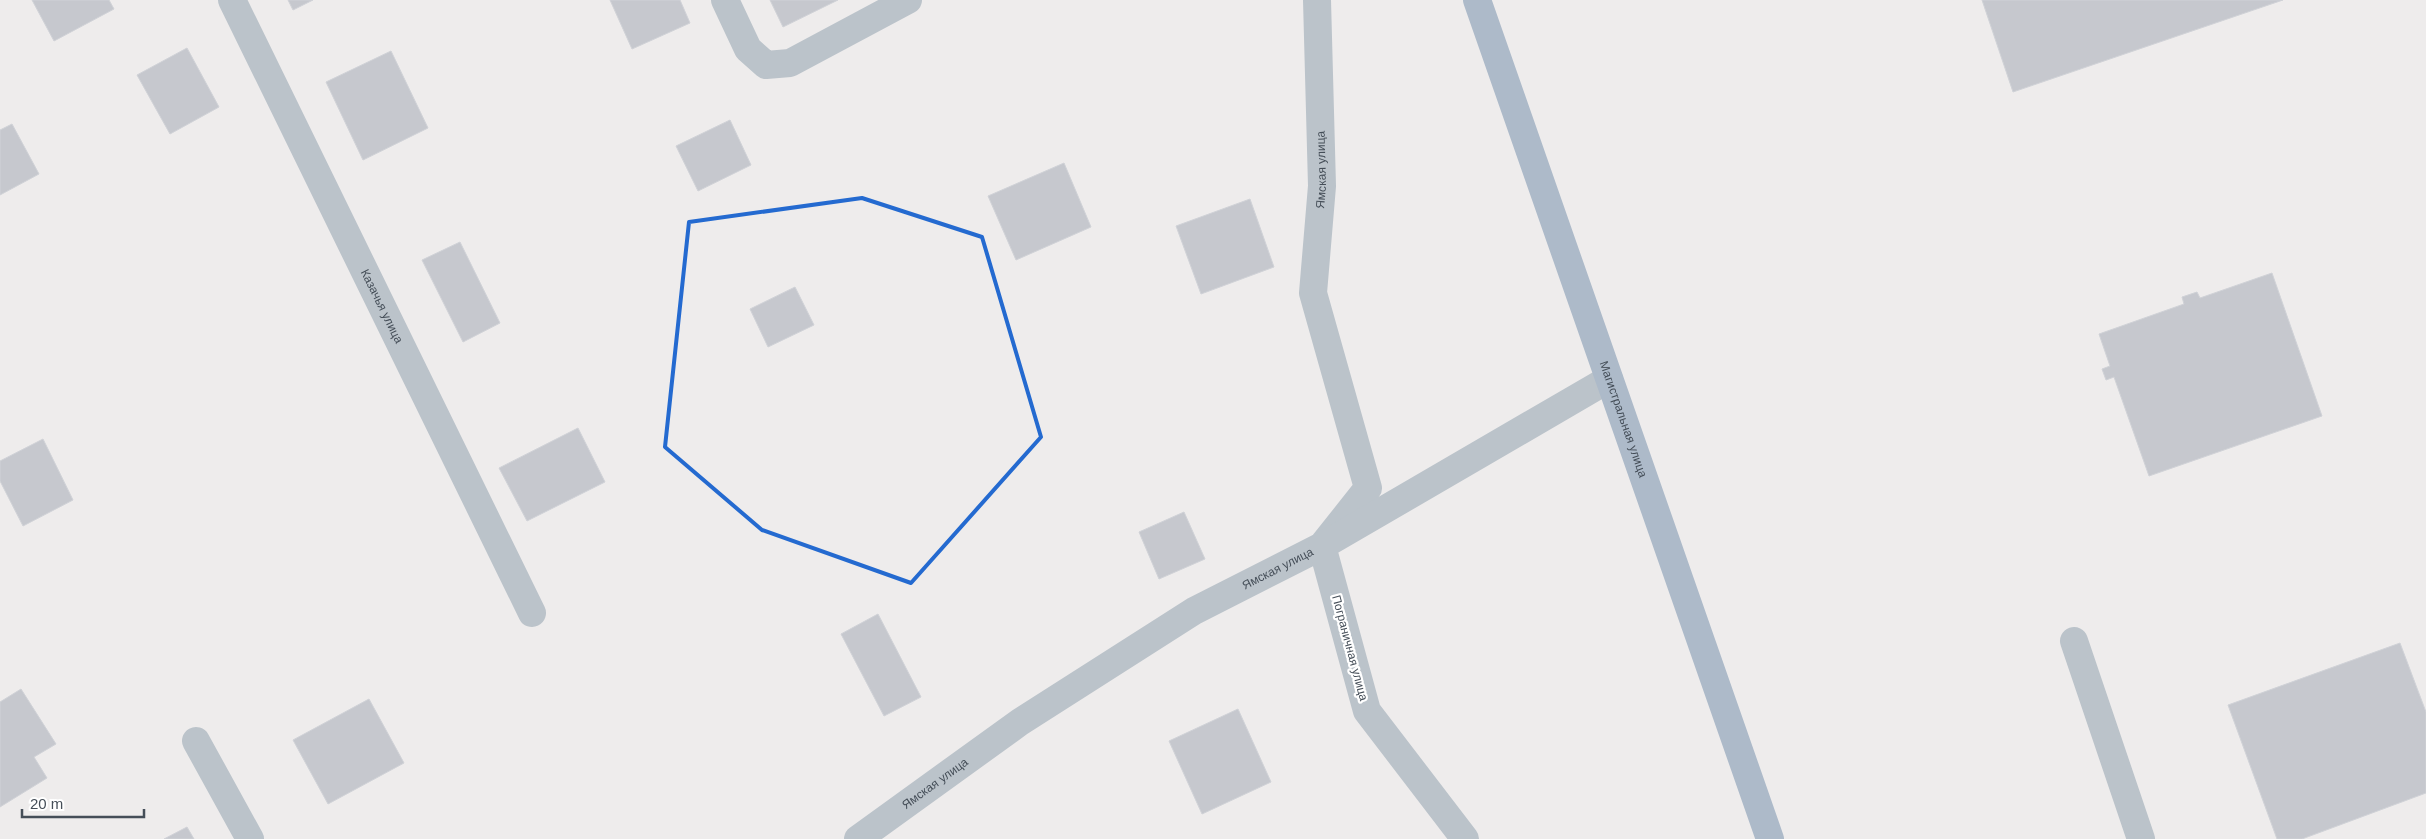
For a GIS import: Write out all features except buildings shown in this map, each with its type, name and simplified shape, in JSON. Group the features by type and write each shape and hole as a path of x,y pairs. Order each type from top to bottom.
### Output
{"main road":[{"name":"Магистральная улица","path":"1477,0 1770,839"}],"street":[{"name":"Казачья улица","path":"232,0 532,614"},
{"path":"725,0 748,49 766,65 790,63 908,0"},
{"name":"Ямская улица","path":"858,839 1020,722 1194,611 1322,546 1368,488 1313,293 1322,186 1318,0"},
{"path":"1322,546 1609,380"},
{"name":"Пограничная улица","path":"1322,546 1367,711 1464,839"},
{"path":"2074,641 2141,839"},
{"path":"196,740 250,839"}],"highlighted area":[{"path":"862,198 982,237 1041,437 911,583 762,530 665,447 689,222"}]}
